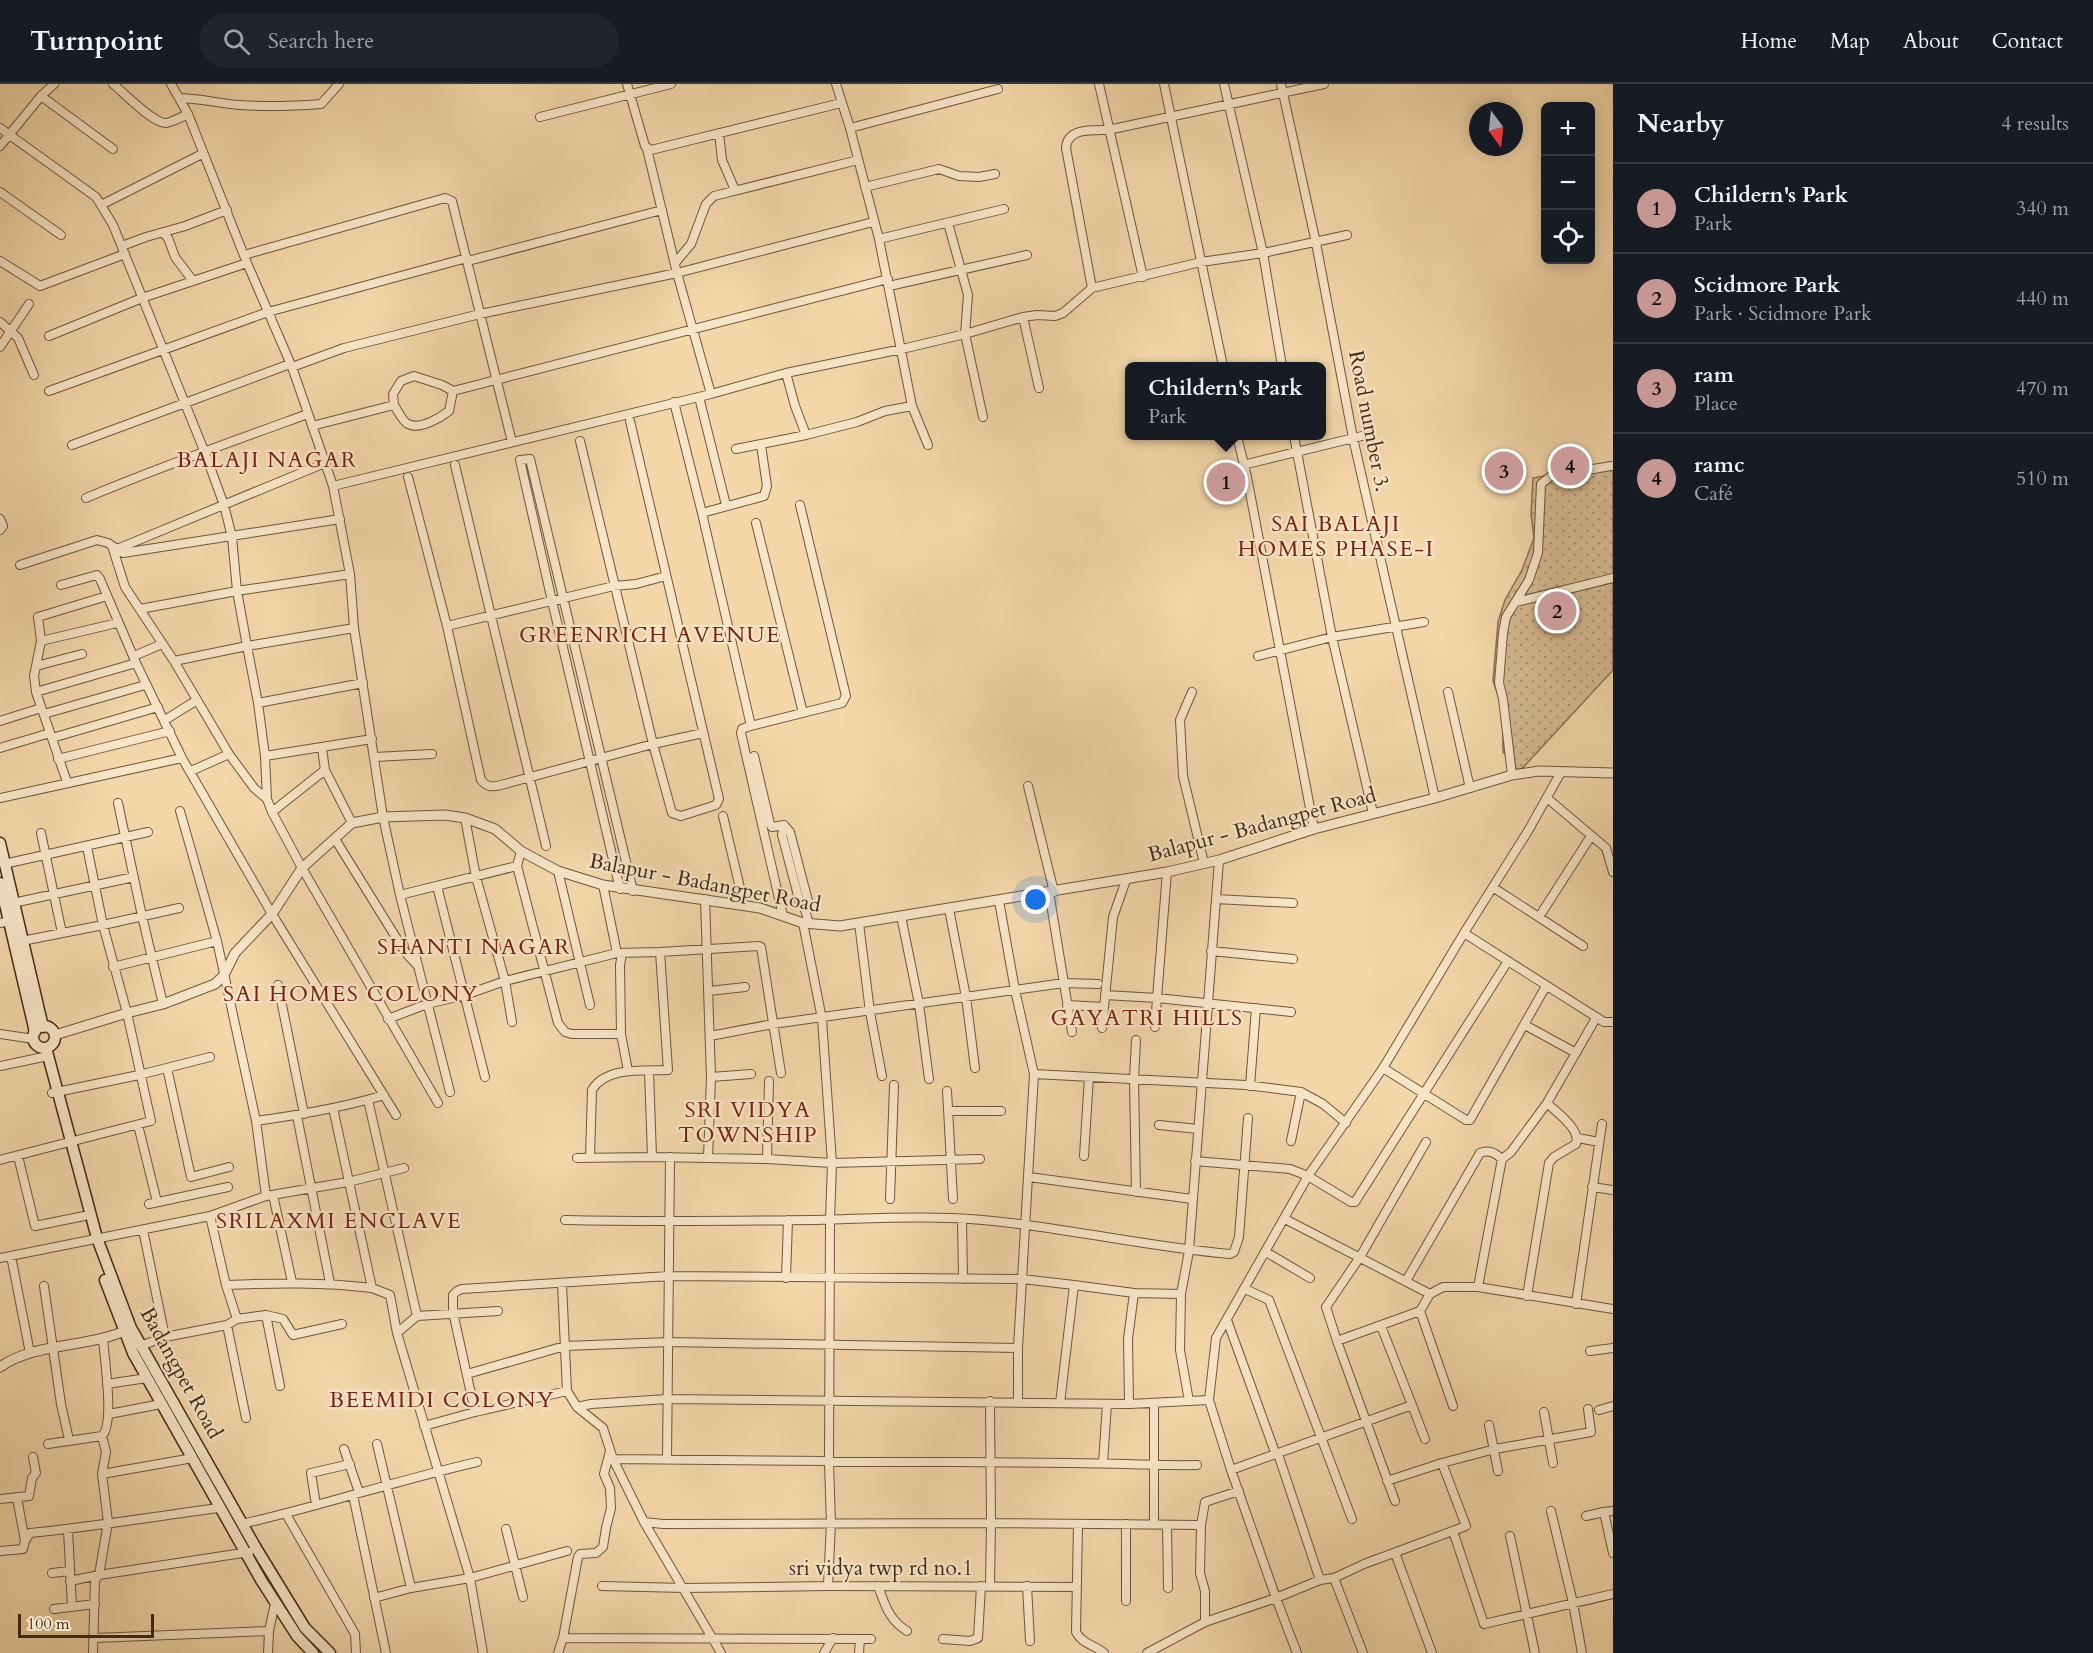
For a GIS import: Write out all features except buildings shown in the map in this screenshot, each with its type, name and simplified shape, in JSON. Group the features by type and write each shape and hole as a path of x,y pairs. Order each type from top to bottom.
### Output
{"main road":[{"name":"Badangpet Road","path":"0,843 22,941 41,1044"},
{"name":"Badangpet Road","path":"0,884 5,922 94,1239"},
{"path":"41,1044 49,1028 55,1035"},
{"name":"Badangpet Road","path":"68,1144 84,1216 147,1378 219,1508 305,1628 330,1653"},
{"name":"Badangpet Road","path":"127,1330 140,1346 242,1524 251,1551 275,1603 297,1636 313,1653"}],"street":[{"path":"0,146 41,96 54,84"},
{"path":"113,84 147,115 158,121 164,123 188,114"},
{"path":"171,84 188,114 202,154 291,366 333,486 350,573 354,628 383,817 400,895 450,1092"},
{"path":"179,98 265,106 321,104 339,84"},
{"path":"627,84 647,148 677,273 711,394"},
{"path":"540,117 671,84"},
{"path":"836,84 879,239 912,406 928,445"},
{"path":"1099,84 1143,277"},
{"path":"1164,84 1222,362"},
{"path":"1224,84 1263,253 1281,362"},
{"path":"1092,288 1066,148 1069,136 1171,117 1228,104 1281,88 1324,84"},
{"name":"Road number 3.","path":"1281,88 1316,243 1353,438 1435,798"},
{"path":"850,128 998,89"},
{"path":"41,96 113,149"},
{"path":"647,148 656,150 841,103"},
{"path":"0,128 96,197 113,225 224,505 232,537 237,591 258,703 265,756 267,799 302,868 438,1103"},
{"path":"719,133 722,160 735,190"},
{"path":"101,205 202,154"},
{"path":"675,264 691,244 709,198 858,160"},
{"path":"865,187 939,169 959,176 979,177 995,174"},
{"path":"0,192 61,235"},
{"path":"49,336 245,259 445,198 452,201 512,442"},
{"path":"879,239 1004,209"},
{"path":"0,261 40,285 124,250 146,237 227,210"},
{"path":"49,391 268,312 662,210"},
{"path":"72,445 184,401 344,348 480,314 677,273 873,222"},
{"path":"948,223 968,294 964,334 983,417"},
{"path":"163,233 168,238 175,257 193,281"},
{"path":"333,486 699,397 786,373 964,334 1023,317 1055,316 1063,313 1092,288 1201,262 1263,253 1347,235"},
{"path":"453,391 449,411 441,418 418,425 410,425 403,420 394,405 393,394 400,381 414,376 453,391 692,329 888,283 962,271 1027,255"},
{"path":"0,347 29,304"},
{"path":"1023,317 1039,388"},
{"path":"0,322 18,338 34,375"},
{"path":"786,373 806,435"},
{"path":"699,397 726,505"},
{"path":"674,402 751,726"},
{"path":"312,426 394,405"},
{"path":"736,450 806,435 857,422 885,411 912,406"},
{"path":"86,498 154,469 205,453 308,414"},
{"path":"580,441 653,744 672,813 681,816 716,805 718,803 703,733 630,421"},
{"path":"1243,465 1366,435"},
{"path":"1238,440 1314,829"},
{"path":"1295,440 1332,637 1373,813"},
{"path":"702,513 764,496 767,486 761,445"},
{"path":"620,889 520,460 530,459 633,891"},
{"path":"114,547 325,463"},
{"path":"455,465 546,846"},
{"path":"1512,775 1499,683 1506,617 1529,580 1538,553 1541,484 1551,476 1611,466"},
{"path":"408,477 447,626 481,780 487,786 492,787 703,733"},
{"path":"783,916 741,733 742,729 842,703 846,696 800,505"},
{"path":"0,519 3,526 0,530"},
{"path":"20,565 97,540 123,553 340,519"},
{"path":"756,523 802,713"},
{"path":"114,547 125,587 174,661 229,754 254,788 267,799"},
{"path":"141,609 350,573"},
{"path":"61,585 97,575 100,579 117,623 182,758 272,914 396,1115"},
{"path":"447,626 614,586 636,584 666,576"},
{"path":"1516,602 1613,578"},
{"path":"67,782 36,692 34,676 40,642 38,617 107,596"},
{"path":"1258,656 1332,637 1424,622"},
{"path":"40,642 117,623"},
{"path":"174,661 354,628"},
{"path":"36,692 135,660 162,644"},
{"path":"36,666 82,654"},
{"path":"258,703 363,683"},
{"path":"0,721 146,685"},
{"path":"1192,692 1180,720 1184,777 1204,863"},
{"path":"1449,692 1470,788"},
{"path":"165,720 196,700"},
{"path":"0,748 158,707"},
{"path":"58,759 170,731"},
{"path":"265,756 372,739"},
{"path":"55,1035 163,1004 216,984 224,975 236,953 272,914 302,868 352,823 325,770 322,748"},
{"path":"191,771 229,754"},
{"path":"375,757 432,754"},
{"path":"754,756 770,824 772,827 784,825 790,832 808,901 804,906 806,924 822,1019 832,1163 829,1462 831,1523 828,1586"},
{"path":"0,798 182,758"},
{"path":"272,812 325,770"},
{"name":"Balapur - Badangpet Road","path":"352,823 383,817 445,815 465,818 495,830 521,852 558,871 603,885 744,905 760,908 806,924 840,926 1167,872 1219,860 1314,829 1435,798 1512,775 1539,771 1613,773"},
{"path":"1297,1653 1231,1470 1209,1400 1216,1338 1308,1176 1383,1068 1464,933 1494,888 1561,772"},
{"path":"1028,786 1052,892 1072,1032"},
{"path":"1546,798 1606,848 1613,872"},
{"path":"118,803 163,1004"},
{"path":"180,811 218,941 270,1196 292,1282"},
{"path":"723,816 744,905"},
{"path":"465,818 476,877 505,981 512,1022"},
{"path":"4,864 148,832"},
{"path":"41,833 62,933"},
{"path":"1539,916 1592,836"},
{"path":"335,839 405,952 418,966"},
{"path":"0,1160 151,1121 127,1013 103,926 87,847"},
{"path":"521,852 517,866 558,1023 565,1032 572,1034 621,1034"},
{"path":"1189,1401 1180,1350 1181,1294 1189,1251 1219,860"},
{"path":"400,895 517,866"},
{"path":"558,871 590,1005"},
{"path":"1155,1027 1167,872"},
{"path":"13,903 134,877"},
{"path":"1102,1028 1113,917 1126,880"},
{"path":"603,885 620,953 621,1034 628,1071"},
{"path":"437,886 485,1077"},
{"path":"1494,888 1583,946"},
{"path":"705,899 711,1077 708,1158"},
{"path":"1216,899 1293,903"},
{"path":"999,901 1034,1074 1018,1348 1018,1402"},
{"path":"22,941 103,926 179,908"},
{"path":"949,909 966,997 975,1068"},
{"path":"901,916 919,1004 929,1079"},
{"path":"859,923 870,1012 882,1076"},
{"path":"1464,933 1596,1018 1604,1022 1613,1022"},
{"path":"114,967 218,941"},
{"path":"388,1019 427,1004 465,995 505,981 620,953 761,946 781,1073"},
{"path":"1211,951 1293,959"},
{"path":"590,1158 592,1090 595,1085 608,1077 628,1071 668,1070 660,952"},
{"path":"1195,1161 1290,1170 1308,1176 1351,1202 1355,1202 1508,962"},
{"path":"710,1036 773,1024 822,1019 1064,983 1098,984"},
{"path":"278,985 311,1188 330,1283"},
{"path":"1383,1068 1466,1120 1470,1120 1546,986"},
{"path":"709,991 745,987"},
{"path":"1105,995 1291,1012"},
{"path":"1067,1005 1104,1007"},
{"path":"1250,1086 1256,1008"},
{"path":"1478,1287 1502,1159 1511,1152 1547,1103 1596,1018"},
{"path":"1525,1025 1576,1053"},
{"path":"0,1034 41,1044"},
{"path":"1136,1040 1134,1079 1136,1192"},
{"path":"0,1066 41,1044"},
{"path":"54,1093 210,1057"},
{"path":"166,1068 191,1177 229,1167"},
{"path":"649,1071 652,1156"},
{"path":"711,1077 751,1074"},
{"path":"1034,1074 1250,1086 1300,1092 1323,1104 1346,1124"},
{"path":"1084,1156 1089,1077"},
{"path":"766,1159 769,1081"},
{"path":"890,1199 894,1085"},
{"path":"947,1091 953,1199"},
{"path":"1291,1141 1300,1092"},
{"path":"256,1121 300,1115 384,1095"},
{"path":"368,1100 417,1316"},
{"path":"1527,1296 1549,1163 1554,1157 1576,1144 1578,1138 1576,1132 1547,1103"},
{"path":"333,1108 372,1288"},
{"path":"948,1111 1001,1111"},
{"path":"565,1220 668,1222 889,1217 962,1219 1026,1226 1189,1251 1230,1254 1234,1252 1239,1238 1248,1118"},
{"path":"1576,1304 1602,1124"},
{"path":"138,1125 153,1203 228,1187"},
{"path":"1159,1125 1198,1129"},
{"path":"1578,1138 1599,1142"},
{"path":"1395,1501 1364,1421 1326,1307 1360,1257 1426,1142"},
{"path":"1406,1281 1480,1153 1486,1151 1494,1153 1502,1159"},
{"path":"18,1156 35,1226 84,1216"},
{"path":"577,1158 652,1156 832,1163 981,1159"},
{"path":"667,1460 670,1157"},
{"path":"0,1258 210,1216 270,1196 348,1182 404,1168"},
{"path":"1029,1177 1192,1199"},
{"path":"1592,1187 1613,1190"},
{"path":"210,1216 225,1285 237,1319"},
{"path":"962,1219 963,1279"},
{"path":"1285,1219 1430,1294"},
{"path":"786,1278 788,1220"},
{"path":"143,1230 165,1337"},
{"path":"1266,1252 1310,1278"},
{"path":"11,1256 30,1353"},
{"path":"475,1412 453,1312 453,1295 457,1291 669,1276 1022,1279 1134,1293 1181,1294"},
{"path":"225,1285 330,1283 372,1288 390,1295 397,1333 470,1578 483,1653"},
{"path":"562,1284 567,1391 578,1407 603,1428 611,1455 644,1522 721,1653"},
{"path":"1060,1403 1074,1285"},
{"path":"44,1286 52,1349 69,1440"},
{"path":"1337,1341 1420,1311 1430,1294 1443,1287 1478,1287 1613,1309"},
{"path":"1245,1289 1269,1300 1352,1519"},
{"path":"1129,1404 1128,1339 1134,1293"},
{"path":"397,1333 417,1316 498,1311"},
{"path":"1420,1311 1453,1406"},
{"path":"140,1346 165,1337 227,1325 237,1319 266,1315 283,1319 293,1335 342,1324"},
{"path":"266,1315 280,1386"},
{"path":"1227,1320 1277,1454 1320,1580"},
{"path":"227,1325 246,1418"},
{"path":"1381,1326 1425,1439"},
{"path":"0,1364 30,1353 103,1338 127,1330"},
{"path":"48,1444 102,1436 107,1431 109,1414 103,1338"},
{"path":"467,1374 565,1346 669,1342 1018,1348"},
{"path":"1590,1351 1613,1348"},
{"path":"107,1384 147,1378"},
{"path":"424,1426 567,1391"},
{"path":"578,1407 591,1404 667,1399 1107,1404 1209,1400"},
{"path":"990,1401 990,1586"},
{"path":"1154,1403 1154,1524"},
{"path":"109,1414 162,1404"},
{"path":"1102,1463 1107,1404"},
{"path":"1231,1470 1412,1405"},
{"path":"1599,1410 1613,1406"},
{"path":"1387,1481 1494,1449 1591,1431 1588,1409"},
{"path":"1544,1412 1554,1463"},
{"path":"1489,1425 1498,1471"},
{"path":"93,1653 95,1580 99,1575 108,1522 102,1474 106,1452 102,1436"},
{"path":"377,1444 411,1588"},
{"path":"344,1449 350,1464 386,1653"},
{"path":"611,1455 667,1460 1102,1463 1153,1466 1197,1464"},
{"path":"558,1653 563,1638 578,1557 580,1554 596,1553 603,1547 611,1509 611,1492 604,1474 611,1455"},
{"path":"0,1499 28,1496 32,1478 36,1473 33,1457"},
{"path":"102,1474 193,1458"},
{"path":"242,1524 477,1462"},
{"path":"1147,1653 1205,1622 1276,1598 1320,1580 1334,1578 1364,1564 1466,1526 1442,1463"},
{"path":"316,1505 311,1473 350,1464"},
{"path":"1205,1622 1205,1591 1200,1573 1205,1502 1239,1491"},
{"path":"0,1551 24,1549 25,1541 17,1498"},
{"path":"25,1541 30,1533 87,1528 108,1522 219,1508"},
{"path":"1551,1511 1573,1603 1582,1653"},
{"path":"1586,1516 1613,1511"},
{"path":"1604,1512 1613,1553"},
{"path":"286,1514 355,1634 356,1653"},
{"path":"644,1522 663,1524 1202,1525"},
{"path":"1078,1524 1076,1634 1081,1640 1104,1653"},
{"path":"1126,1524 1126,1601"},
{"path":"1167,1525 1168,1588"},
{"path":"506,1529 524,1597"},
{"path":"68,1530 72,1606"},
{"path":"1454,1531 1484,1624 1613,1594"},
{"path":"1510,1536 1535,1653"},
{"path":"70,1581 251,1551"},
{"path":"374,1598 411,1588 470,1578 567,1551"},
{"path":"1395,1553 1432,1653"},
{"path":"52,1573 70,1570"},
{"path":"1334,1578 1364,1653"},
{"name":"sri vidya twp rd no.1","path":"602,1586 684,1588 1077,1587"},
{"path":"878,1586 888,1612 897,1625 908,1631"},
{"path":"943,1639 970,1641 978,1638 981,1586"},
{"path":"1027,1586 1030,1641"},
{"path":"268,1653 269,1631 275,1603"},
{"path":"54,1609 95,1604"},
{"path":"95,1638 269,1631"},
{"path":"563,1638 871,1639"},
{"path":"824,1653 833,1638"},
{"path":"859,1653 860,1639"}],"shaded area":[{"path":"1613,462 1613,670 1519,772 1503,752 1503,709 1493,681 1498,622 1505,600 1522,570 1534,538 1531,514 1533,478"},
{"path":"1234,466 1239,495 1219,500 1212,469"}],"place":[{"name":"ramc","path":"1570,466"},
{"name":"ram","path":"1504,471"},
{"name":"Childern's Park","path":"1226,482"},
{"name":"Scidmore Park","path":"1557,611"}],"district":[{"name":"BALAJI NAGAR","path":"267,460"},
{"name":"SAI BALAJI HOMES PHASE-I","path":"1336,536"},
{"name":"GREENRICH AVENUE","path":"650,635"},
{"name":"SHANTI NAGAR","path":"474,947"},
{"name":"SAI HOMES COLONY","path":"351,994"},
{"name":"GAYATRI HILLS","path":"1147,1018"},
{"name":"SRI VIDYA TOWNSHIP","path":"748,1122"},
{"name":"SRILAXMI ENCLAVE","path":"339,1221"},
{"name":"BEEMIDI COLONY","path":"442,1400"}]}
